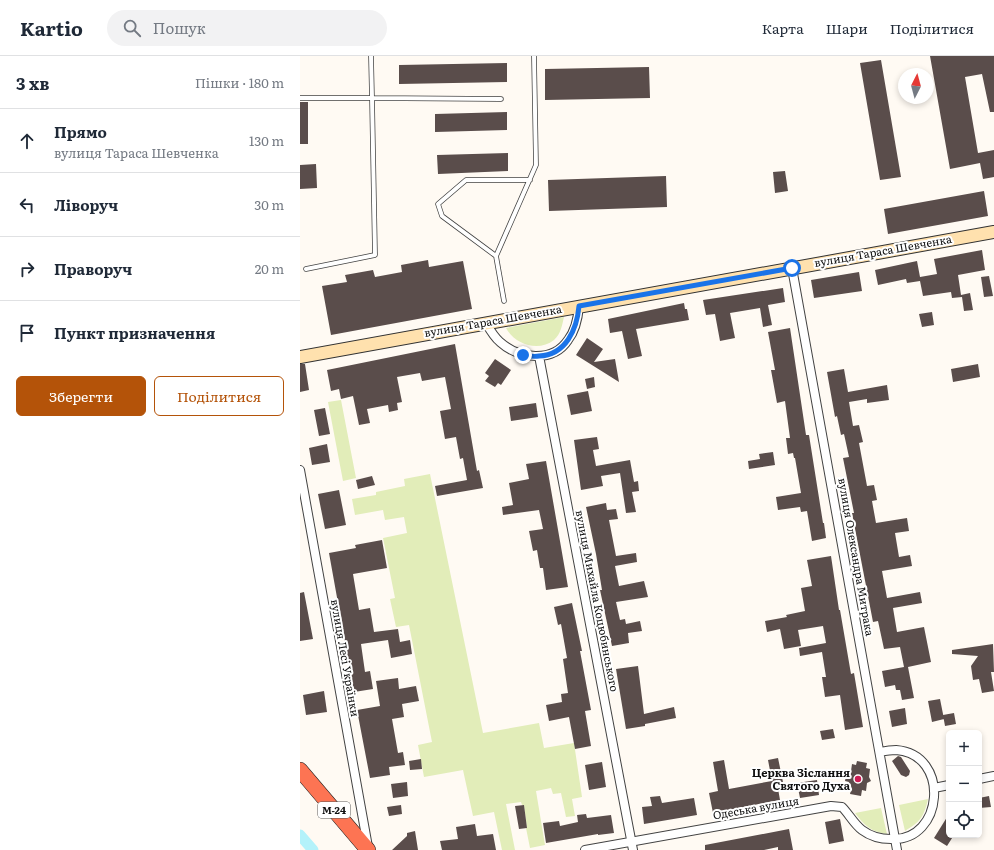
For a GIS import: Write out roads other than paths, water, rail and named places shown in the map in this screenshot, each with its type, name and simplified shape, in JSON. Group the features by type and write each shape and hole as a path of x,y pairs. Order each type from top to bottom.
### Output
{"highway":[{"name":"М-24","path":"300,770 368,850"}],"street":[{"name":"вулиця Тараса Шевченка","path":"300,357 994,232"},
{"name":"вулиця Олександра Митрака","path":"792,268 897,850"},
{"path":"486,323 500,343 512,350 523,355 539,356 550,354 561,348 568,341 578,318 579,306"},
{"name":"вулиця Михайла Коцюбинського","path":"539,356 632,846"},
{"name":"вулиця Лесі Українки","path":"300,470 368,850"},
{"name":"Одеська вулиця","path":"585,850 632,846 830,806 842,807 855,824 873,836 884,839 896,839 909,836 927,821 933,804 934,788 931,776 917,758 907,752 895,750 880,752"},
{"path":"982,778 994,776"},
{"path":"934,788 946,786"}],"lane":[{"path":"306,269 375,255 371,56"},
{"path":"504,301 496,256 536,165 534,56"},
{"path":"300,98 501,99"},
{"path":"496,256 442,216 438,204 466,180 530,180"}],"waterway":[{"path":"300,835 313,850"}],"place":[{"name":"Церква Зіслання Святого Духа","path":"858,779"}]}
